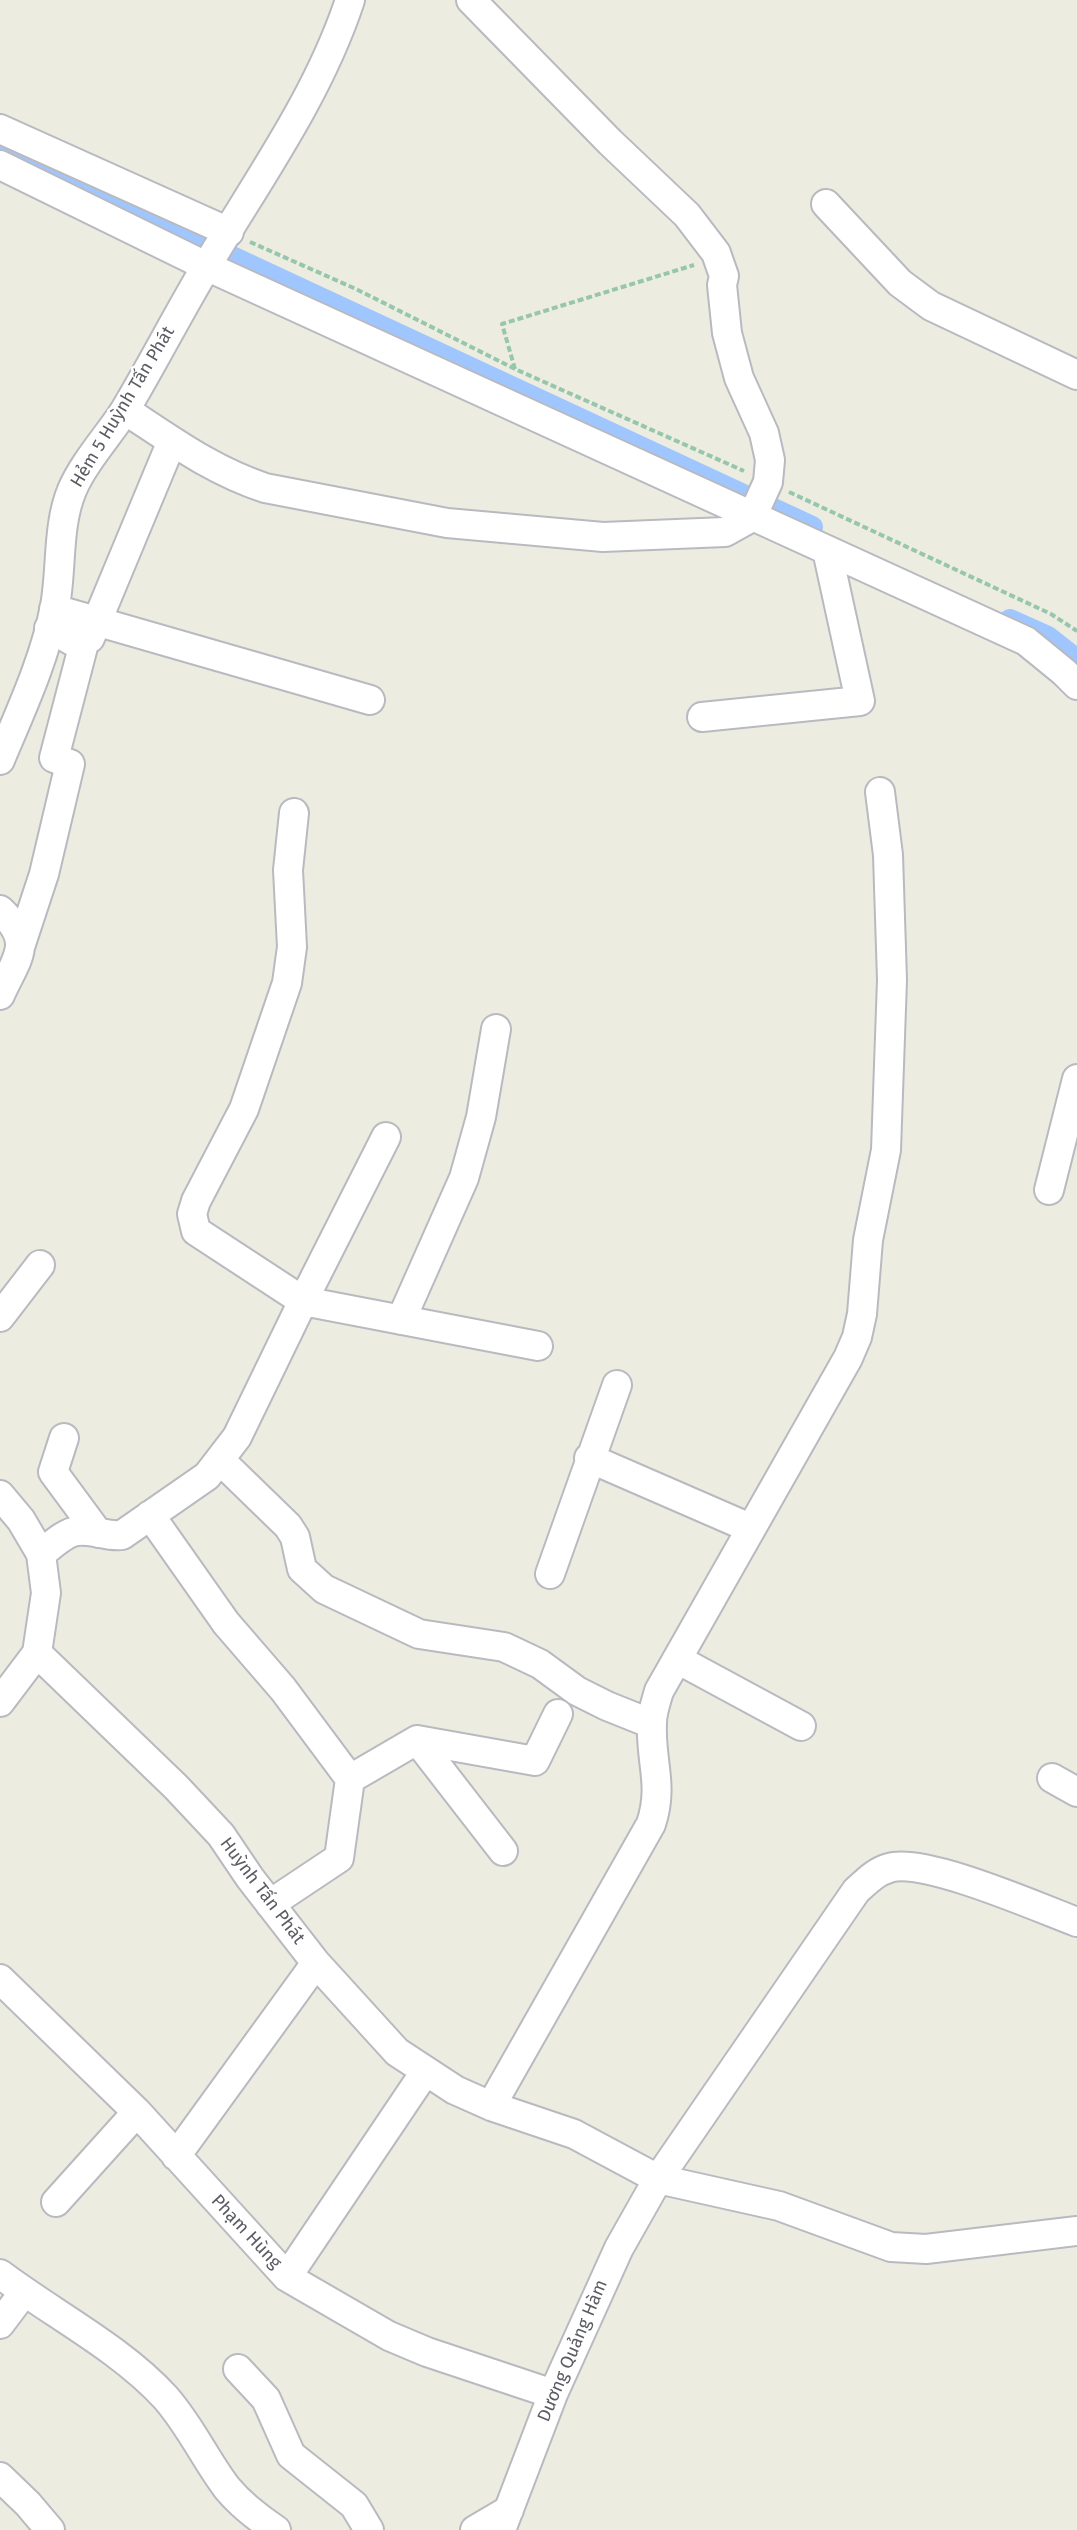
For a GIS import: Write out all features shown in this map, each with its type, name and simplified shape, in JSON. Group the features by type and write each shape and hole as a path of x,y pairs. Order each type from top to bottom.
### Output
{"street":[{"name":"Hẻm 5 Huỳnh Tấn Phát","path":"0,760 30,686 52,619 60,577 62,527 73,488 124,410 299,114 336,40 350,0"},
{"path":"124,410 215,469 265,488 447,523 603,537 725,532 752,517 768,482 770,460 764,433 739,378 727,333 722,285 724,276 716,253 687,215 610,142 471,0"},
{"path":"0,129 216,251 752,517 1026,641 1077,685"},
{"path":"0,165 216,251"},
{"path":"826,204 900,283 931,306 1077,375"},
{"path":"81,655 98,621 172,441"},
{"path":"702,717 860,701 827,550"},
{"path":"52,619 98,621 370,700"},
{"path":"0,995 20,947 44,874 70,764 54,758 83,647 52,619"},
{"path":"491,2106 651,1824 658,1805 658,1784 651,1724 659,1691 848,1358 857,1337 862,1314 868,1240 886,1150 890,1089 892,980 888,855 880,792"},
{"path":"294,813 288,870 292,947 287,983 244,1109 196,1201 193,1223 196,1230 303,1301 538,1346"},
{"path":"0,910 16,924 21,936 20,947"},
{"path":"401,1320 464,1178 481,1117 496,1029"},
{"path":"1049,1190 1077,1079"},
{"path":"41,1554 71,1532 85,1531 122,1535 207,1476 250,1414 303,1301 386,1137"},
{"path":"0,1317 40,1265"},
{"path":"550,1574 617,1384"},
{"path":"64,1438 53,1472 98,1533"},
{"path":"589,1458 750,1528"},
{"path":"220,1460 288,1526 295,1537 303,1569 324,1589 420,1634 504,1647 540,1664 577,1691 651,1724"},
{"path":"0,1495 21,1520 41,1554 46,1593 37,1653 0,1702"},
{"path":"150,1515 226,1623 283,1689 350,1779 339,1858 270,1904"},
{"name":"Huỳnh Tấn Phát","path":"37,1653 176,1787 214,1827 316,1963 397,2052 455,2091 491,2106 574,2134 658,2178 779,2206 874,2242 906,2250 1077,2231"},
{"path":"677,1659 801,1726"},
{"path":"350,1779 417,1740 536,1761 558,1714"},
{"path":"417,1740 503,1851"},
{"path":"1052,1778 1077,1792"},
{"name":"Dương Quảng Hàm","path":"505,2520 553,2394 619,2248 658,2178 856,1892 872,1876 890,1868 910,1865 938,1871 1077,1922"},
{"path":"176,2156 316,1963"},
{"name":"Phạm Hùng","path":"0,1979 137,2112 287,2277 388,2336 427,2352 553,2394"},
{"path":"287,2277 425,2072"},
{"path":"56,2202 137,2112"},
{"path":"0,2274 102,2344 165,2397 188,2426 228,2489 253,2515 276,2530"},
{"path":"0,2324 24,2292"},
{"path":"238,2369 266,2399 291,2456 354,2505 369,2530"},
{"path":"0,2477 50,2530"},
{"path":"475,2530 505,2520"}],"path":[{"path":"216,251 356,290 515,369 768,482 1051,614 1077,631"},
{"path":"515,369 502,324 695,265"}],"waterway":[{"path":"0,149 812,527"},
{"path":"1010,620 1048,637 1077,660"}]}
